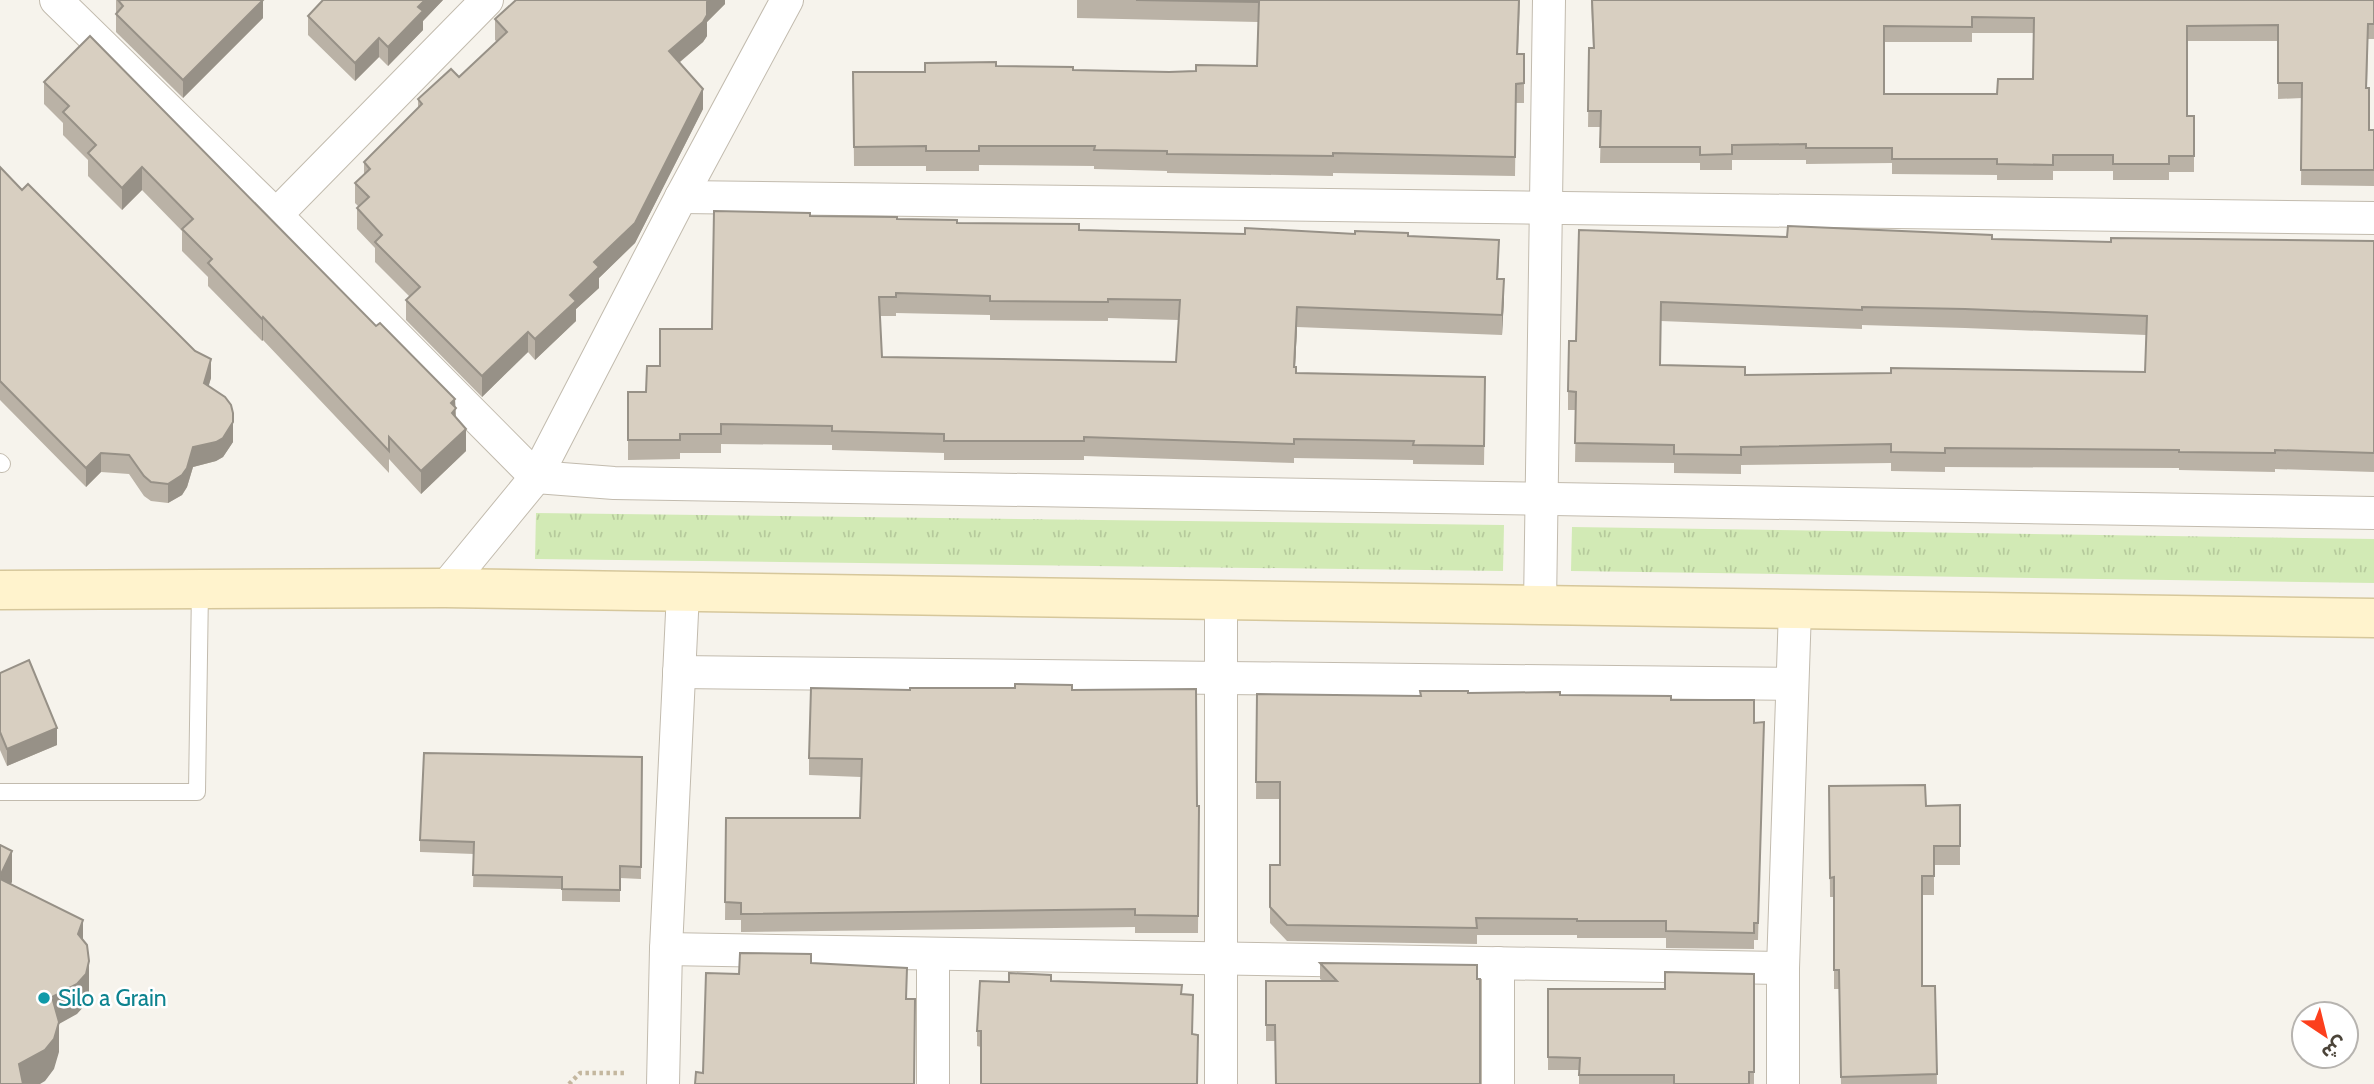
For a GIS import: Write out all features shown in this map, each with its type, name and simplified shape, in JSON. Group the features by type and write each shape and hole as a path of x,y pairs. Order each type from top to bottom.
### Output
{"street":[{"path":"276,215 487,0"},
{"path":"445,588 536,477 787,0"},
{"path":"1540,605 1549,0"},
{"path":"64,2 536,477 614,483 2374,513"},
{"path":"681,197 2374,218"},
{"path":"0,590 445,588 2374,618"},
{"path":"663,1078 666,949 683,592"},
{"path":"1221,600 1221,1084"},
{"path":"1783,1084 1783,968 1795,609"},
{"path":"679,672 1793,684"},
{"path":"666,949 1783,968"},
{"path":"933,954 933,1084"},
{"path":"1498,963 1498,1084"}],"lane":[{"path":"0,792 197,792 200,589"}],"path":[{"path":"569,1084 580,1073 663,1078"}],"green space":[{"path":"536,513 1504,525 1503,571 535,559"},
{"path":"1572,527 2374,539 2374,583 1571,571"}],"building":[{"path":"118,0 263,0 183,80 116,14 123,6"},
{"path":"323,0 425,0 418,7 423,11 388,47 379,38 355,63 308,16"},
{"path":"516,0 709,0 703,22 669,51 703,89 635,223 594,262 599,267 570,295 576,301 535,339 528,332 482,376 406,300 420,287 375,242 382,235 357,208 369,197 355,183 370,169 364,162 422,104 418,99 451,69 459,77 507,32 495,19"},
{"path":"1136,0 1519,0 1517,54 1524,54 1524,83 1516,84 1515,157 1333,153 1333,156 1167,154 1167,151 1094,150 1095,146 979,146 979,151 926,151 926,146 854,147 853,72 925,72 925,63 996,62 996,66 1169,72 1196,71 1196,65 1257,66 1259,2"},
{"path":"1592,0 2374,0 2374,24 2368,24 2366,88 2369,88 2369,130 2374,130 2374,170 2301,170 2302,83 2278,83 2278,25 2187,26 2187,116 2194,116 2194,156 2169,156 2169,164 2113,164 2113,155 2053,155 2053,165 1997,164 1997,159 1892,159 1892,148 1806,148 1806,144 1732,145 1732,154 1700,155 1700,147 1600,147 1601,111 1588,111 1589,48 1594,48","holes":["1972,17 2034,18 2033,79 1998,79 1997,94 1884,94 1884,26 1972,27"]},
{"path":"90,36 376,326 380,323 455,399 451,403 456,408 452,413 466,429 421,471 389,437 389,451 263,317 262,319 208,263 212,259 182,229 193,219 142,167 122,188 88,153 96,145 63,112 69,106 44,82"},
{"path":"0,167 22,190 28,184 195,351 211,359 204,383 225,397 231,405 233,422 223,438 193,447 187,468 182,475 168,484 151,482 129,455 101,453 86,468 0,381"},
{"path":"714,211 897,217 957,220 957,223 1079,224 1079,230 1245,234 1245,228 1355,234 1355,231 1408,233 1408,236 1499,240 1497,279 1504,279 1502,315 1297,307 1296,373 1485,377 1484,446 1413,445 1414,441 1294,439 1294,444 1084,437 1084,441 944,441 944,434 832,431 832,426 721,424 721,434 680,434 680,440 628,440 628,392 646,392 647,366 660,366 660,329 712,329","holes":["896,293 990,296 990,301 1180,300 1176,362 882,357 879,297 896,297"]},
{"path":"1788,226 1992,235 1992,239 2111,242 2111,238 2374,241 2374,453 1945,448 1945,453 1891,452 1891,444 1741,447 1741,455 1674,454 1674,445 1575,443 1576,392 1568,391 1569,341 1576,341 1579,230 1787,237","holes":["1661,302 1862,310 1862,307 1965,309 2147,316 2145,372 1891,368 1891,373 1745,375 1745,367 1660,365"]},
{"path":"29,660 57,728 7,749 0,732 0,673"},
{"path":"1015,684 1072,685 1072,690 1196,689 1198,916 1135,915 1135,909 741,914 741,903 725,902 726,818 860,818 862,759 809,758 811,688 1015,688"},
{"path":"1420,691 1560,692 1560,695 1671,696 1671,700 1754,700 1754,723 1764,722 1758,923 1754,923 1754,933 1666,931 1666,921 1577,919 1476,918 1477,928 1287,925 1270,907 1270,865 1280,865 1280,782 1256,782 1257,694 1421,696"},
{"path":"424,753 642,757 641,867 620,866 620,890 562,889 562,877 473,875 474,842 420,840"},
{"path":"1925,785 1926,806 1960,805 1960,846 1934,846 1934,876 1922,876 1922,986 1935,986 1937,1074 1841,1077 1839,970 1834,970 1834,877 1830,878 1829,786"},
{"path":"0,845 12,851 0,876"},
{"name":"Silo a Grain","path":"0,879 83,920 78,934 87,945 89,961 86,974 77,984 52,997 59,1022 54,1039 45,1050 19,1064 23,1084 0,1084"},
{"path":"740,953 811,954 811,963 907,968 906,999 915,999 914,1084 695,1084 696,1072 703,1073 706,973 739,974"},
{"path":"1320,963 1477,965 1477,979 1480,979 1480,1084 1276,1084 1275,1025 1266,1025 1266,981 1337,981"},
{"path":"1665,972 1754,974 1754,1072 1749,1072 1749,1084 1674,1084 1674,1075 1579,1075 1580,1058 1548,1057 1548,989 1665,989"},
{"path":"1009,973 1051,975 1051,981 1182,985 1181,994 1193,995 1192,1034 1198,1035 1197,1084 981,1084 981,1031 977,1031 980,981 1009,982"}],"place":[{"name":"Silo a Grain","path":"44,998"}]}
